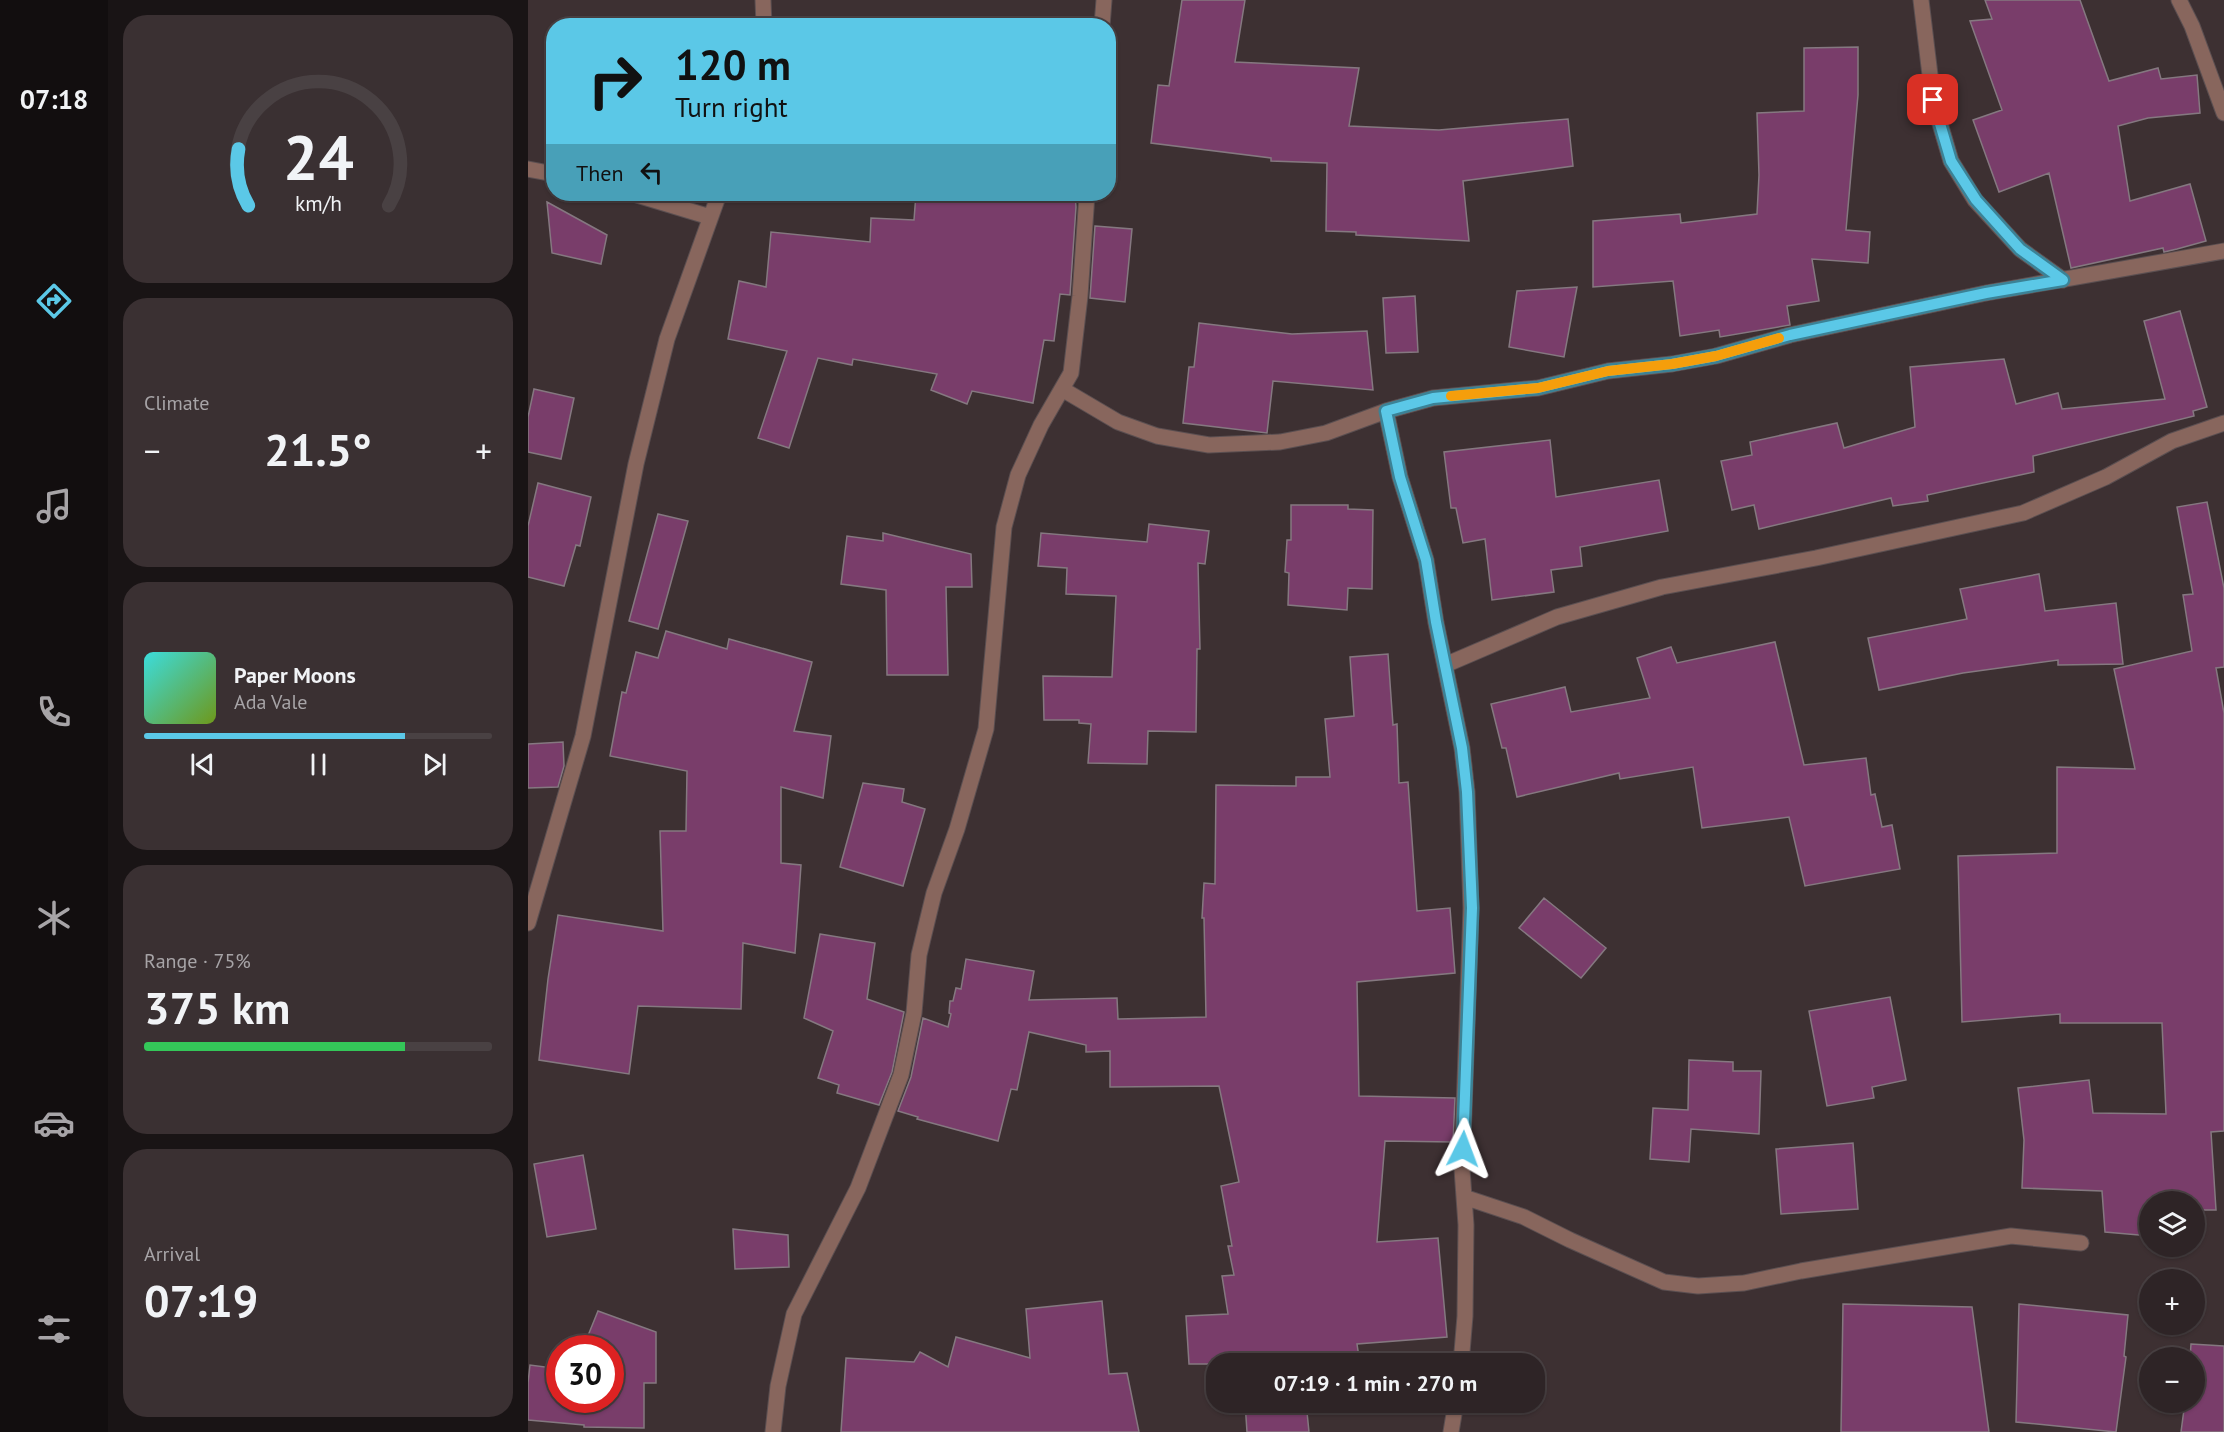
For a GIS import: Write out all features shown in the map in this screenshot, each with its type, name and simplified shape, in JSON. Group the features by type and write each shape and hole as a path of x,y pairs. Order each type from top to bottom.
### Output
{"street":[{"path":"763,0 764,18"},
{"path":"1103,18 1104,0"},
{"path":"1921,0 1933,100 1951,161 1976,200 2020,249 2063,280"},
{"path":"2179,0 2192,26 2224,113"},
{"path":"528,169 546,172"},
{"path":"658,201 710,216"},
{"path":"528,923 583,736 636,464 667,339 716,201"},
{"path":"773,1432 778,1386 794,1314 858,1188 901,1075 914,1013 919,955 934,893 957,829 986,729 1004,526 1018,475 1041,425 1071,373 1080,296 1087,201"},
{"path":"1062,389 1118,422 1157,436 1209,445 1280,442 1326,433 1386,411 1433,398 1538,388 1608,371 1672,364 1716,356 1790,335 1986,293 2224,250"},
{"path":"1386,411 1400,477 1426,560 1462,748 1467,792 1472,908 1462,1169 1466,1225 1465,1316 1462,1353"},
{"path":"1445,665 1557,617 1662,587 1816,558 2023,513 2106,477 2172,441 2224,423"},
{"path":"1464,1197 1524,1217 1664,1282 1698,1286 1744,1283 1801,1270 2011,1236 2081,1243"},
{"path":"1451,1432 1454,1413"}],"building":[{"path":"1182,0 1245,0 1235,62 1359,68 1349,126 1439,130 1568,119 1573,166 1463,181 1469,241 1356,235 1356,232 1326,231 1327,163 1271,161 1271,158 1151,143 1158,85 1169,86"},
{"path":"1985,0 2080,0 2109,81 2158,68 2161,79 2197,75 2200,113 2148,118 2118,126 2130,201 2190,184 2206,241 2164,252 2163,248 2071,268 2049,173 1999,192 1973,120 2002,110 1970,21 1992,19"},
{"path":"1858,47 1858,95 1846,230 1870,232 1868,263 1812,259 1819,301 1787,306 1790,325 1720,337 1719,330 1680,336 1673,281 1593,287 1593,221 1680,214 1681,223 1757,214 1759,175 1757,113 1804,111 1804,48"},
{"path":"915,201 1076,201 1070,295 1060,294 1054,341 1044,340 1033,403 972,391 967,404 931,390 937,374 853,359 852,365 818,358 789,448 758,438 787,351 728,339 739,281 766,287 771,232 870,242 871,218 914,220"},
{"path":"547,202 607,235 601,264 552,253"},
{"path":"1095,226 1132,229 1125,302 1090,298"},
{"path":"1577,287 1564,357 1509,347 1517,291"},
{"path":"1415,296 1418,352 1386,353 1383,298"},
{"path":"2180,311 2207,407 2193,411 2194,416 2033,456 2034,472 1927,495 1928,501 1893,506 1891,498 1759,529 1754,505 1732,510 1721,461 1752,455 1750,442 1837,423 1844,448 1915,427 1910,367 2004,359 2016,404 2058,393 2062,409 2165,399 2144,321"},
{"path":"1199,323 1292,334 1367,331 1373,390 1273,381 1267,433 1183,423 1189,367 1194,367"},
{"path":"534,389 574,398 561,459 528,452 528,417"},
{"path":"1550,440 1556,497 1659,480 1668,531 1580,547 1582,566 1551,570 1554,592 1492,600 1485,539 1463,543 1456,508 1451,508 1444,452"},
{"path":"538,483 591,497 580,546 576,545 564,586 528,577 528,526"},
{"path":"2207,502 2224,588 2224,667 2216,668 2224,713 2224,1131 2211,1132 2216,1210 2205,1210 2205,1191 2139,1191 2139,1235 2105,1232 2102,1191 2022,1188 2024,1140 2018,1088 2089,1080 2093,1113 2166,1114 2162,1023 2060,1023 2060,1014 1962,1022 1958,856 2057,853 2057,767 2135,769 2114,669 2192,651 2183,595 2193,594 2177,507"},
{"path":"1291,505 1348,505 1348,509 1373,510 1372,589 1348,588 1347,610 1288,605 1289,573 1285,572 1287,540 1291,540"},
{"path":"658,514 688,521 658,629 629,621"},
{"path":"1149,524 1209,531 1205,564 1198,563 1200,649 1197,649 1196,732 1148,731 1147,764 1088,763 1091,724 1079,723 1079,720 1044,720 1043,676 1112,677 1116,596 1066,594 1067,568 1038,566 1041,533 1147,542"},
{"path":"883,533 971,554 972,587 946,587 948,675 887,675 886,590 841,584 847,536 883,541"},
{"path":"2039,574 2045,611 2116,603 2123,664 2058,665 2058,660 1963,673 1879,690 1868,638 1967,619 1960,589"},
{"path":"666,631 727,649 729,639 812,662 794,731 831,736 823,798 781,787 781,863 801,865 795,953 743,943 741,1009 638,1006 629,1074 539,1060 558,915 663,931 660,831 686,831 687,771 610,756 622,692 626,693 636,652 658,658"},
{"path":"1775,642 1804,765 1866,758 1871,795 1875,794 1882,827 1892,825 1900,869 1805,886 1789,817 1702,828 1693,767 1620,779 1619,773 1517,797 1506,748 1502,748 1491,704 1565,687 1571,712 1650,698 1637,658 1671,647 1677,663"},
{"path":"1388,654 1393,725 1397,724 1399,783 1408,782 1417,911 1450,908 1455,973 1357,982 1359,1096 1455,1098 1453,1142 1385,1141 1377,1242 1438,1238 1447,1337 1357,1344 1358,1353 1206,1353 1206,1364 1189,1364 1186,1316 1228,1314 1222,1276 1234,1275 1228,1246 1232,1246 1221,1186 1239,1182 1219,1086 1110,1087 1110,1051 1086,1052 1086,1045 1029,1032 1017,1090 1011,1089 998,1141 917,1119 918,1117 898,1111 911,1077 923,1018 948,1027 951,1014 949,1013 950,1001 953,1001 956,988 961,989 966,959 1034,971 1029,1000 1117,998 1118,1019 1206,1017 1204,918 1202,918 1204,883 1215,884 1216,785 1296,786 1296,777 1330,777 1325,719 1354,716 1350,657"},
{"path":"563,742 564,766 558,787 528,788 528,744"},
{"path":"863,783 904,789 902,802 925,809 903,886 840,867"},
{"path":"1544,898 1606,948 1581,978 1519,928"},
{"path":"820,934 875,943 867,999 904,1012 892,1072 879,1105 837,1093 839,1085 818,1078 833,1031 804,1018"},
{"path":"1890,997 1906,1080 1872,1087 1874,1098 1827,1106 1809,1011"},
{"path":"1689,1060 1733,1062 1733,1071 1761,1071 1759,1134 1691,1129 1689,1162 1650,1159 1653,1108 1688,1110"},
{"path":"1853,1143 1858,1209 1781,1214 1776,1149"},
{"path":"583,1155 596,1229 547,1237 534,1164"},
{"path":"733,1229 788,1235 789,1267 735,1269"},
{"path":"1102,1301 1109,1374 1127,1373 1139,1432 841,1432 846,1358 914,1362 920,1352 948,1367 956,1337 1030,1358 1026,1309"},
{"path":"1843,1304 1972,1307 1989,1432 1841,1432"},
{"path":"2019,1304 2128,1315 2124,1356 2126,1357 2116,1432 2016,1422"},
{"path":"598,1311 656,1332 656,1383 644,1383 644,1428 584,1427 584,1425 528,1420 530,1365 546,1367 546,1413 624,1413 624,1335 588,1335"},
{"path":"2191,1344 2224,1346 2224,1432 2181,1432 2184,1413 2205,1413 2205,1347 2191,1347"},
{"path":"1246,1413 1307,1413 1309,1432 1247,1432"}],"slow traffic":[{"path":"1451,396 1538,388 1608,371 1672,364 1716,356 1779,338"}],"route":[{"path":"1463,1149 1472,908 1467,792 1462,748 1436,622 1426,560 1400,477 1386,411 1433,398 1538,388 1608,371 1672,364 1716,356 1790,335 1986,293 2063,280 2020,249 1976,200 1951,161 1933,100"}]}
